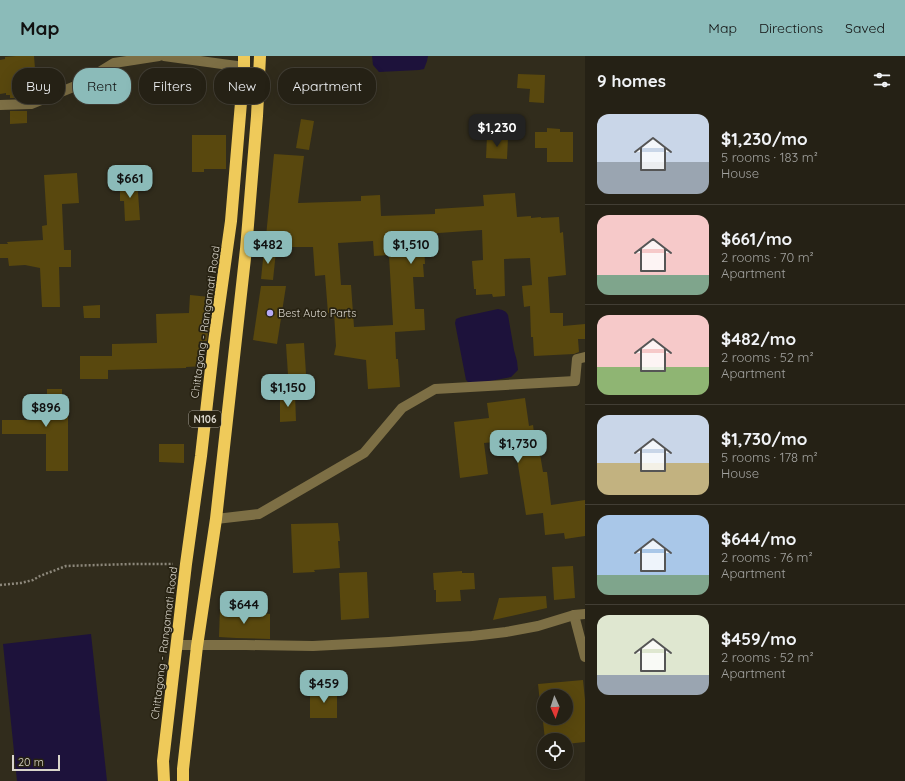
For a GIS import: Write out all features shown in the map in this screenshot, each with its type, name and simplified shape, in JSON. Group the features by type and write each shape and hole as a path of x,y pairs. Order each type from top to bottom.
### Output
{"highway":[{"name":"N106","path":"183,781 196,646 216,519 246,249 257,116 260,56"},
{"name":"Chittagong - Rangamati Road","path":"164,781 163,761 186,564 231,221 244,61"}],"street":[{"path":"0,105 31,104 78,85 114,64 159,56"},
{"path":"164,56 244,61"},
{"path":"216,519 260,514 364,453 402,408 436,389 575,381 577,359 585,357"},
{"path":"177,646 313,646 472,636 538,626 574,615 585,614"},
{"path":"574,615 585,657"}],"path":[{"path":"0,585 33,580 66,566 186,564"}],"shaded area":[{"path":"372,56 428,56 424,69 419,70 379,72 373,65"},
{"path":"498,309 504,311 508,315 518,370 511,377 480,383 469,383 466,380 455,323 456,319"},
{"path":"91,634 107,781 17,781 3,644"}],"building":[{"path":"34,56 35,68 12,68 12,98 10,98 10,95 6,95 6,93 0,94 0,60 5,59 5,57"},
{"path":"518,74 545,75 544,103 529,102 530,89 517,88"},
{"path":"10,111 27,111 27,123 10,124"},
{"path":"301,119 314,121 309,150 296,148"},
{"path":"547,128 560,129 560,132 573,132 573,162 547,162 547,148 535,148 535,132 547,132"},
{"path":"192,135 226,135 226,169 204,169 204,172 192,172"},
{"path":"487,136 508,137 507,159 486,158"},
{"path":"274,154 304,156 298,203 361,201 361,196 380,195 381,216 435,214 435,209 484,206 483,195 515,193 517,217 559,217 560,233 563,232 566,275 548,277 550,313 563,313 563,326 585,324 585,339 578,339 579,352 574,354 534,356 533,337 531,337 530,306 524,307 522,286 532,285 530,258 504,259 505,296 493,297 492,294 476,295 476,289 474,289 472,261 483,260 482,230 424,234 424,277 413,277 415,309 424,309 425,330 395,332 396,359 398,359 400,387 368,389 366,360 334,355 336,346 334,312 328,313 325,275 315,276 313,247 265,247","holes":["373,241 374,256 389,255 393,325 354,327 351,285 341,285 338,243"]},
{"path":"77,173 79,203 62,204 64,250 71,250 71,267 59,267 60,307 42,307 40,268 25,265 9,266 8,258 0,258 0,244 8,244 7,242 43,240 42,226 47,225 44,175"},
{"path":"137,179 140,220 125,221 124,201 120,201 120,180"},
{"path":"264,250 276,251 273,280 261,279"},
{"name":"Best Auto Parts","path":"261,286 286,286 277,344 253,340"},
{"path":"190,295 210,297 207,341 203,341 204,366 186,368 108,370 108,379 80,379 80,356 112,356 112,344 157,343 156,314 189,313"},
{"path":"100,305 100,318 84,318 83,306"},
{"path":"304,343 306,374 288,375 286,344"},
{"path":"47,389 62,389 62,416 68,416 68,471 46,471 46,434 2,434 2,420 30,420 30,396 47,396"},
{"path":"295,394 296,421 280,422 280,395"},
{"path":"525,398 529,426 533,425 537,455 540,454 543,472 547,472 551,505 585,500 585,536 565,539 564,533 545,535 543,513 526,515 514,440 484,443 488,474 460,478 454,422 489,418 487,403"},
{"path":"159,444 184,444 184,463 159,462"},
{"path":"338,523 340,568 314,570 315,572 293,573 291,524"},
{"path":"573,566 575,598 554,600 552,567"},
{"path":"462,571 462,573 474,573 475,589 460,590 461,601 436,602 436,590 434,590 433,573"},
{"path":"367,572 369,618 341,620 339,573"},
{"path":"546,596 547,608 493,620 499,598"},
{"path":"220,608 270,614 270,639 219,637"},
{"path":"583,680 585,700 585,742 573,743 573,733 544,733 543,725 573,725 573,689 539,689 538,684"},
{"path":"310,689 337,689 337,718 310,718"}],"place":[{"name":"Best Auto Parts","path":"270,313"}]}
